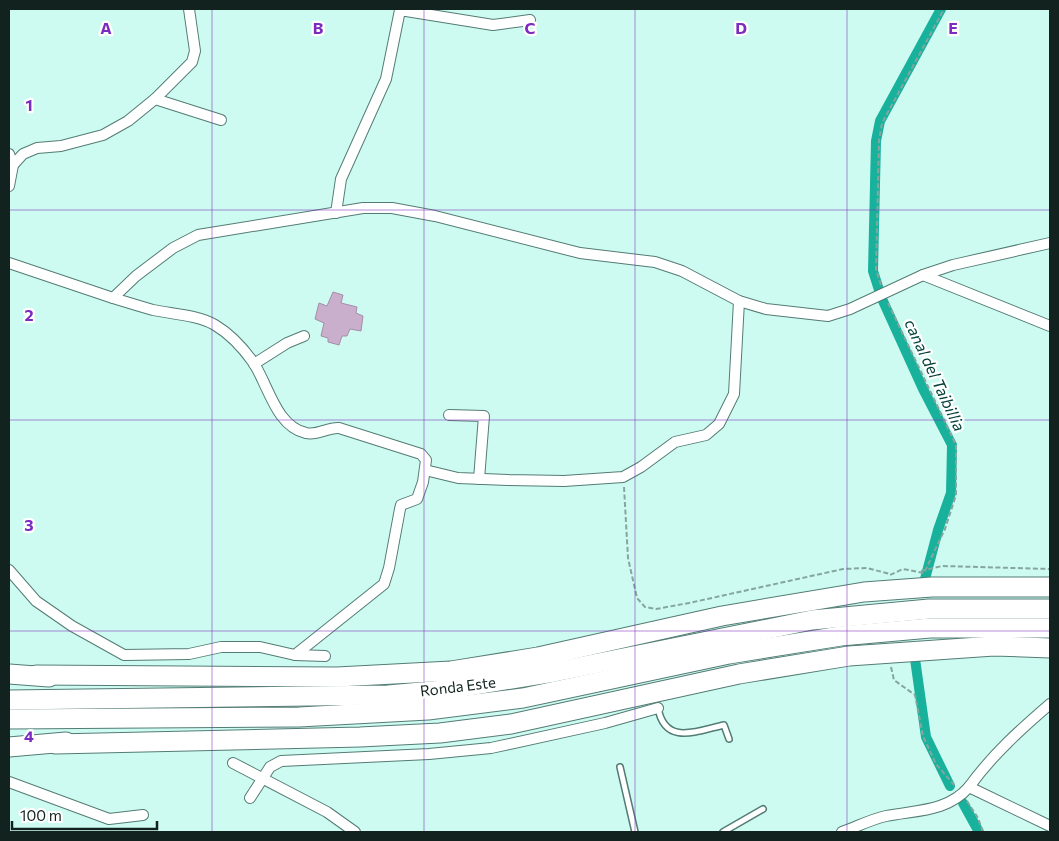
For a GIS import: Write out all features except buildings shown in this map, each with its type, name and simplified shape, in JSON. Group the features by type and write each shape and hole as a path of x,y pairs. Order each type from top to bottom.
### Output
{"highway":[{"path":"9,674 337,677 451,671 538,657 722,616 792,602 864,592 897,584 928,580 1050,587"},
{"path":"930,618 1050,609"},
{"name":"Ronda Este","path":"9,700 388,695 485,684 554,672 783,626 900,610 930,618"},
{"path":"930,618 1050,628"},
{"name":"Ronda Este","path":"9,719 299,717 428,710 523,698 791,643 900,630 930,618"},
{"path":"9,747 55,744 360,738 440,733 511,724 794,664 895,657 925,649 994,646 1050,648"},
{"path":"36,675 204,689 263,690 299,696"},
{"path":"55,744 185,728 365,722 428,710"}],"street":[{"path":"13,165 23,154 37,148 61,146 103,135 128,121 155,99 192,62 195,51 189,9"},
{"path":"336,213 341,180 386,79 400,10 493,25 530,20"},
{"path":"155,99 220,120"},
{"path":"9,154 13,165 9,186"},
{"path":"112,298 136,276 173,248 198,235 363,208 392,208 435,216 580,253 655,262 682,271 739,302 766,309 828,316 850,310 923,275 953,265 1050,243"},
{"path":"9,263 112,298 214,324 244,349 254,364 271,398 286,420 298,430 308,434 318,433 330,428 357,432 421,454 426,460 417,499 401,506 384,584 295,655"},
{"path":"923,275 1050,326"},
{"path":"425,470 458,478 478,479 564,481 623,477 641,467 675,442 706,435 719,424 734,394 739,302"},
{"path":"254,364 286,343 304,336"},
{"path":"449,415 484,416 478,479"},
{"path":"9,570 36,601 72,626 124,655 189,654 221,647 260,647 295,655 324,656"},
{"path":"842,832 885,816 922,812 947,804 966,790 979,772 1050,704"},
{"path":"250,798 270,767 281,761 429,754 491,748 658,708"},
{"path":"233,763 327,812 355,832"},
{"path":"9,782 108,819 143,815"},
{"path":"966,790 1050,826"}],"lane":[{"path":"658,708 660,721 668,730 683,734 724,725 729,739"},
{"path":"620,767 635,832"},
{"path":"723,832 763,809"}],"path":[{"path":"919,572 928,580 956,495 956,445 883,293 876,270 878,141 882,123 944,9"},
{"path":"623,477 628,558 637,598 645,607 664,608 843,569 867,568 890,575 897,584"},
{"path":"890,575 903,569 919,572 942,566 954,568 1050,569"},
{"path":"895,657 894,680 915,695 923,736 936,764 966,790 983,832"}],"waterway":[{"name":"canal del Taibillia","path":"879,290 873,271 876,141 880,121 941,9"},
{"name":"canal del Taibillia","path":"883,301 923,389 952,445 951,493 938,530 925,579"},
{"name":"canal del Taibillia","path":"915,659 926,737 950,786"},
{"name":"canal del Taibillia","path":"963,803 979,832"}]}
